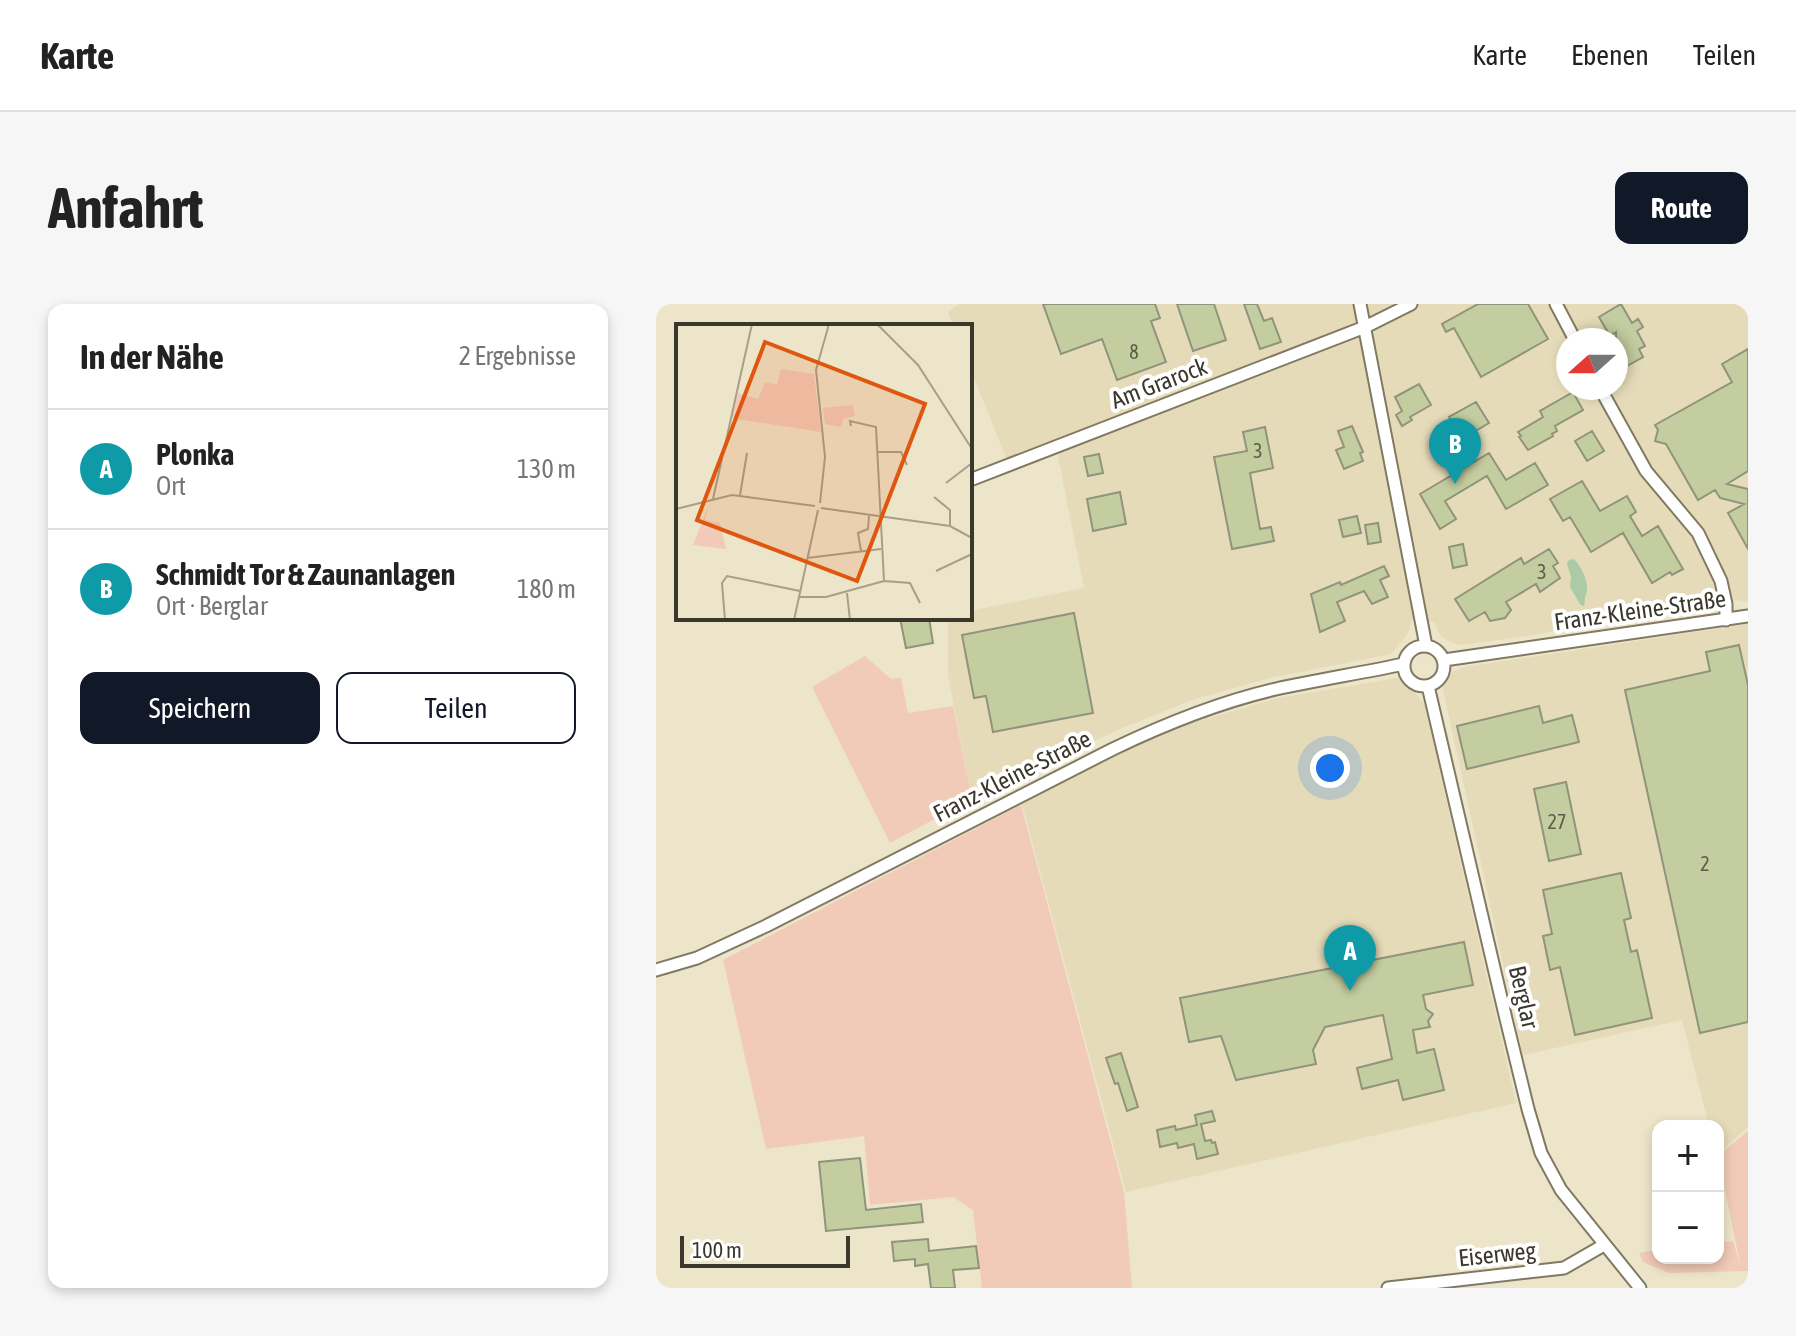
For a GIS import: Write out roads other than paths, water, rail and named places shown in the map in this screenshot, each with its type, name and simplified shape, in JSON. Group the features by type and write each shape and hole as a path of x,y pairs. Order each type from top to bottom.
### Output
{"street":[{"path":"1360,304 1426,646"},
{"name":"Am Grarock","path":"972,479 1365,327 1411,304"},
{"path":"1556,304 1569,328"},
{"path":"1607,400 1646,471 1698,533 1721,581 1726,620"},
{"name":"Franz-Kleine-Straße","path":"1444,660 1748,616"},
{"path":"1426,646 1436,650 1444,660 1440,679 1428,686 1411,681 1407,676 1405,659 1413,649 1426,646"},
{"name":"Franz-Kleine-Straße","path":"656,970 697,958 766,926 1165,725 1274,690 1404,664"},
{"name":"Berglar","path":"1428,686 1541,1153 1561,1190 1640,1288"},
{"name":"Eiserweg","path":"1388,1288 1564,1268 1604,1245"}],"place":[{"name":"Schmidt Tor & Zaunanlagen","path":"1455,484"},
{"name":"Plonka","path":"1350,991"}]}
